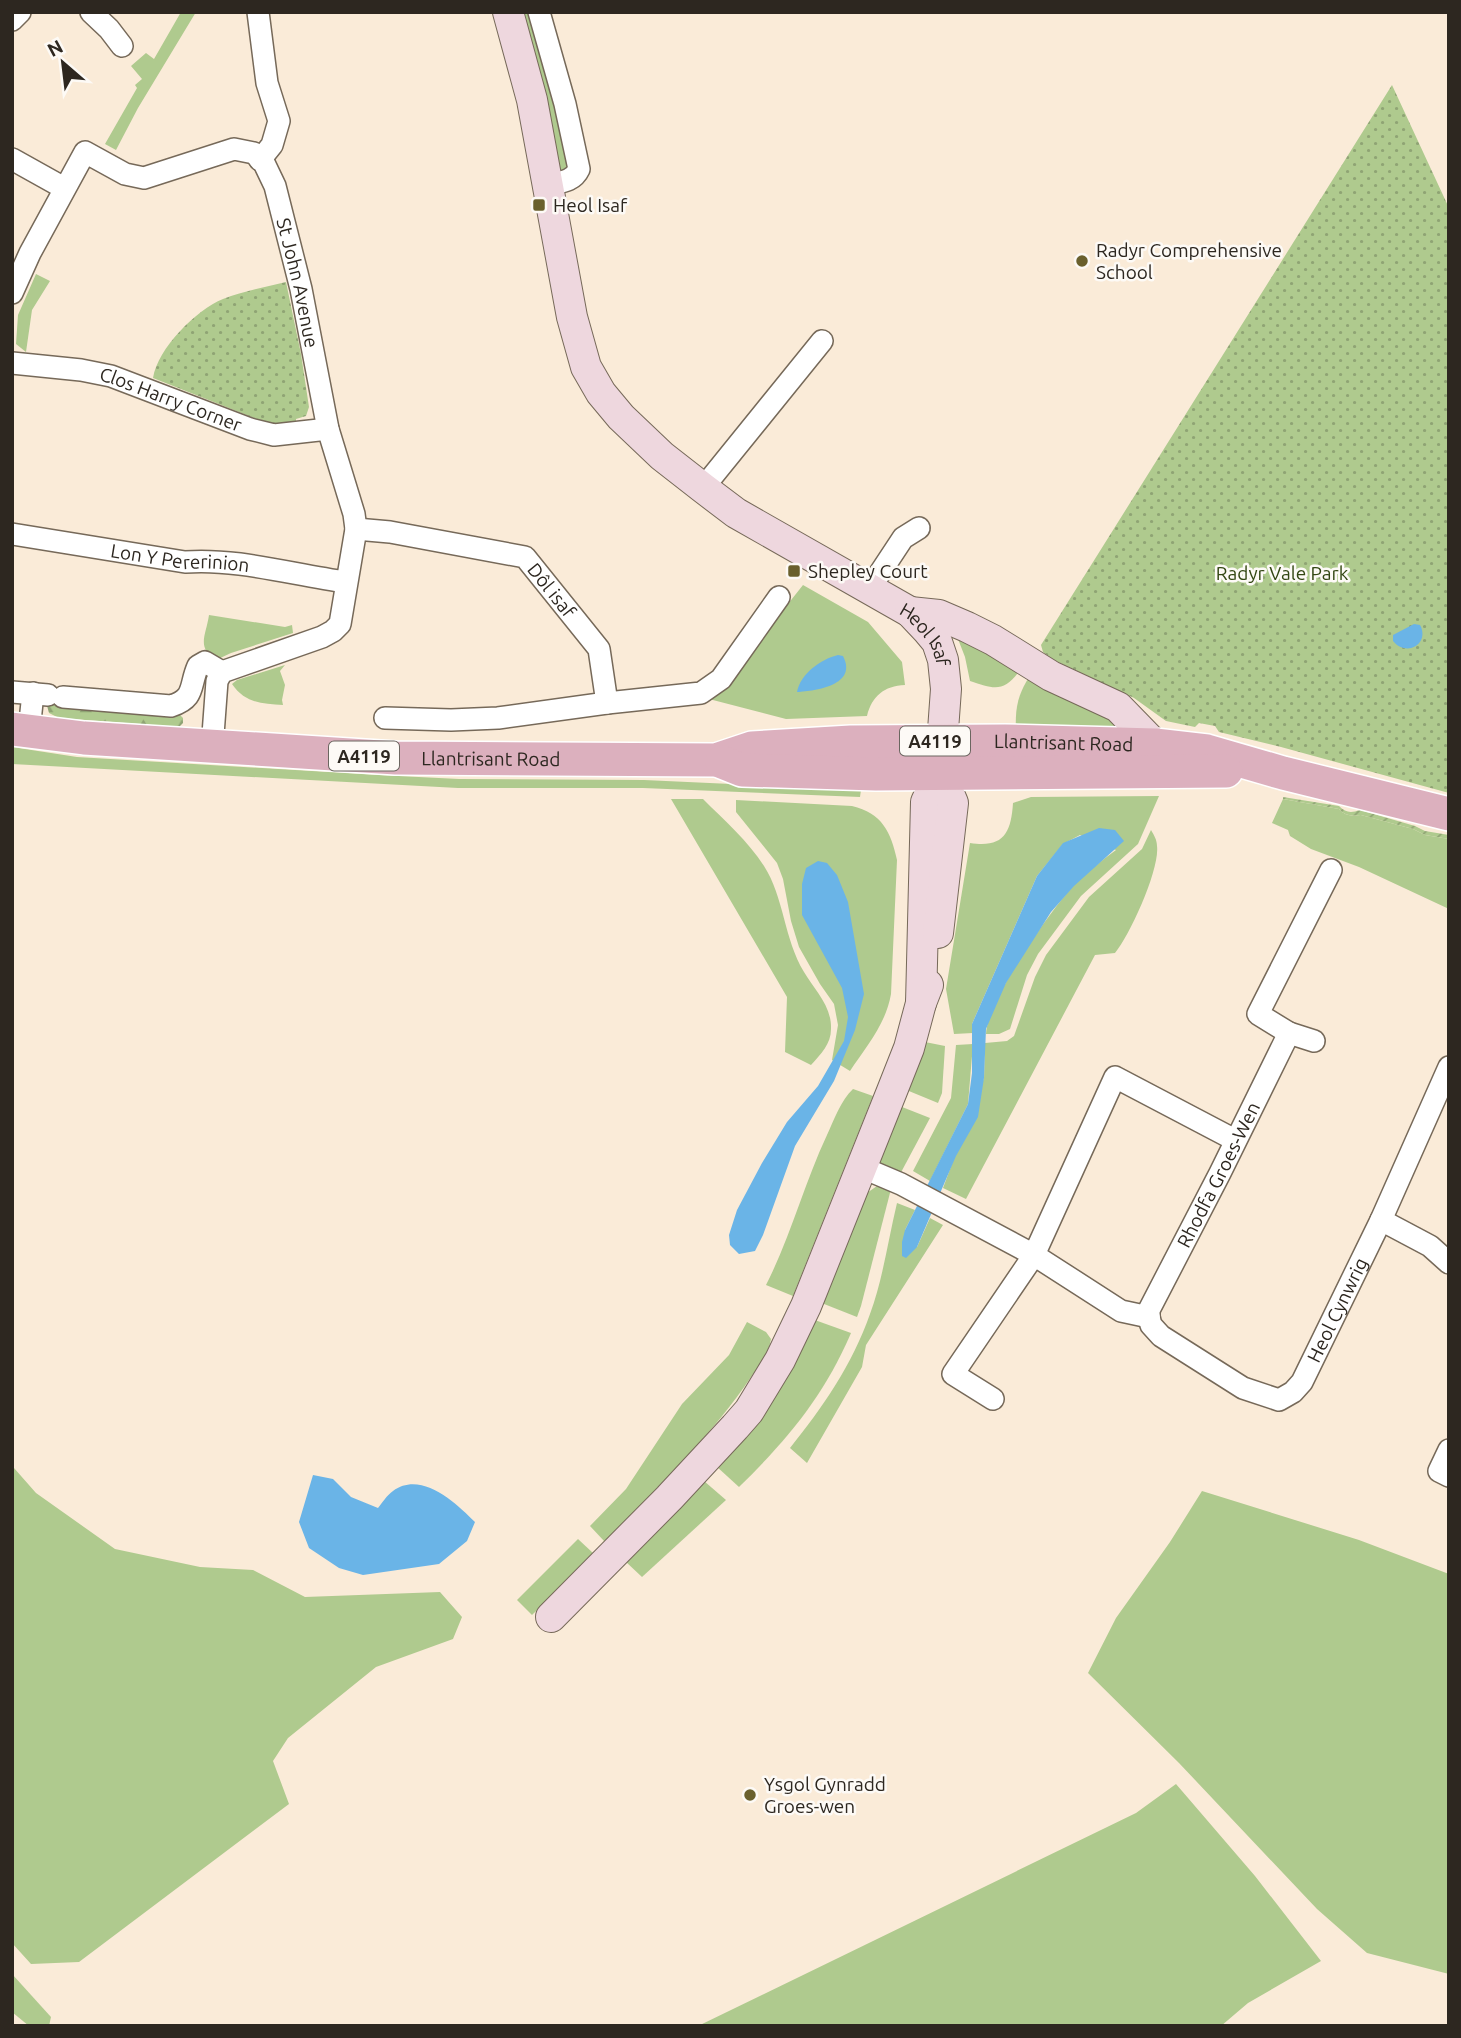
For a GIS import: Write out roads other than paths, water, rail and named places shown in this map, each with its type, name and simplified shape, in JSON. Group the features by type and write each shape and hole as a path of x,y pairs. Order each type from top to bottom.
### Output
{"main road":[{"name":"Heol Isaf","path":"508,12 531,100 572,317 586,367 601,393 621,417 662,456 736,513 910,612 937,642 943,660 946,689 941,757"},
{"path":"910,612 939,615 957,623 993,640 1051,676 1118,707 1155,745"},
{"name":"Llantrisant Road","path":"21,730 212,748 396,758 716,760 752,748 851,741 941,757 1283,773"},
{"name":"Llantrisant Road","path":"941,757 1155,745 1207,751 1283,773 1449,814"},
{"path":"551,1617 669,1498 748,1411 780,1360 805,1308 909,1048 921,1003 926,802 941,757"}],"street":[{"path":"12,20 20,12"},
{"path":"92,12 122,46"},
{"path":"14,285 64,188 86,152 125,174 144,178 234,149 254,153 260,160 272,145 279,121 267,82 258,12"},
{"path":"539,12 565,104 579,169 576,175 568,180 548,185"},
{"path":"12,159 64,188"},
{"name":"St John Avenue","path":"21,730 39,694 171,706 181,703 190,694 198,666 205,662 222,672 333,631 340,624 356,529 354,514 328,429 294,263 275,186 260,160"},
{"path":"703,488 822,341"},
{"name":"Clos Harry Corner","path":"12,363 111,376 250,429 274,435 328,429"},
{"path":"870,589 903,538 919,528"},
{"name":"Dôl isaf","path":"356,529 390,532 525,557 599,649 607,703"},
{"name":"Lon Y Pererinion","path":"12,534 186,562 208,560 346,582"},
{"path":"385,718 498,718 701,693 722,679 779,597"},
{"path":"212,748 216,681 222,672"},
{"path":"1314,1041 1289,1033 1258,1014 1331,870"},
{"name":"Rhodfa Groes-Wen","path":"1149,1317 1149,1311 1289,1033"},
{"name":"Heol Cynwrig","path":"1149,1317 1151,1325 1161,1336 1243,1388 1279,1400 1293,1392 1303,1382 1442,1100 1449,1067"},
{"path":"993,1399 953,1374 1034,1255 1115,1077 1235,1140"},
{"path":"861,1167 901,1184 1034,1255 1121,1311 1149,1317"},
{"path":"1381,1220 1430,1246 1449,1263"},
{"path":"1449,1450 1439,1471 1449,1476"}],"water":[{"path":"1414,624 1420,625 1422,632 1420,642 1416,646 1405,648 1393,641 1393,635"},
{"path":"838,655 843,656 846,666 845,674 840,680 824,688 797,692 802,679 812,668"},
{"path":"1099,828 1115,830 1124,841 1074,886 1051,912 1006,983 986,1029 984,1078 978,1117 956,1156 917,1247 906,1258 902,1256 905,1230 968,1104 972,1073 972,1024 1037,876 1063,843"},
{"path":"818,861 827,863 837,875 848,902 864,994 855,1030 834,1081 795,1146 763,1235 755,1251 739,1254 730,1245 729,1235 737,1210 787,1122 818,1086 844,1041 848,1017 842,988 802,915 802,884 806,868"},
{"path":"313,1475 333,1479 351,1497 378,1508 391,1493 404,1486 415,1484 426,1487 448,1498 475,1522 467,1541 439,1564 363,1575 339,1568 309,1548 299,1522"}],"place":[{"name":"Heol Isaf","path":"539,205"},
{"name":"Radyr Comprehensive School","path":"1082,261"},
{"name":"Shepley Court","path":"794,571"},
{"name":"Ysgol Gynradd Groes-wen","path":"750,1795"}],"park label":[{"name":"Radyr Vale Park","path":"1282,573"}]}
